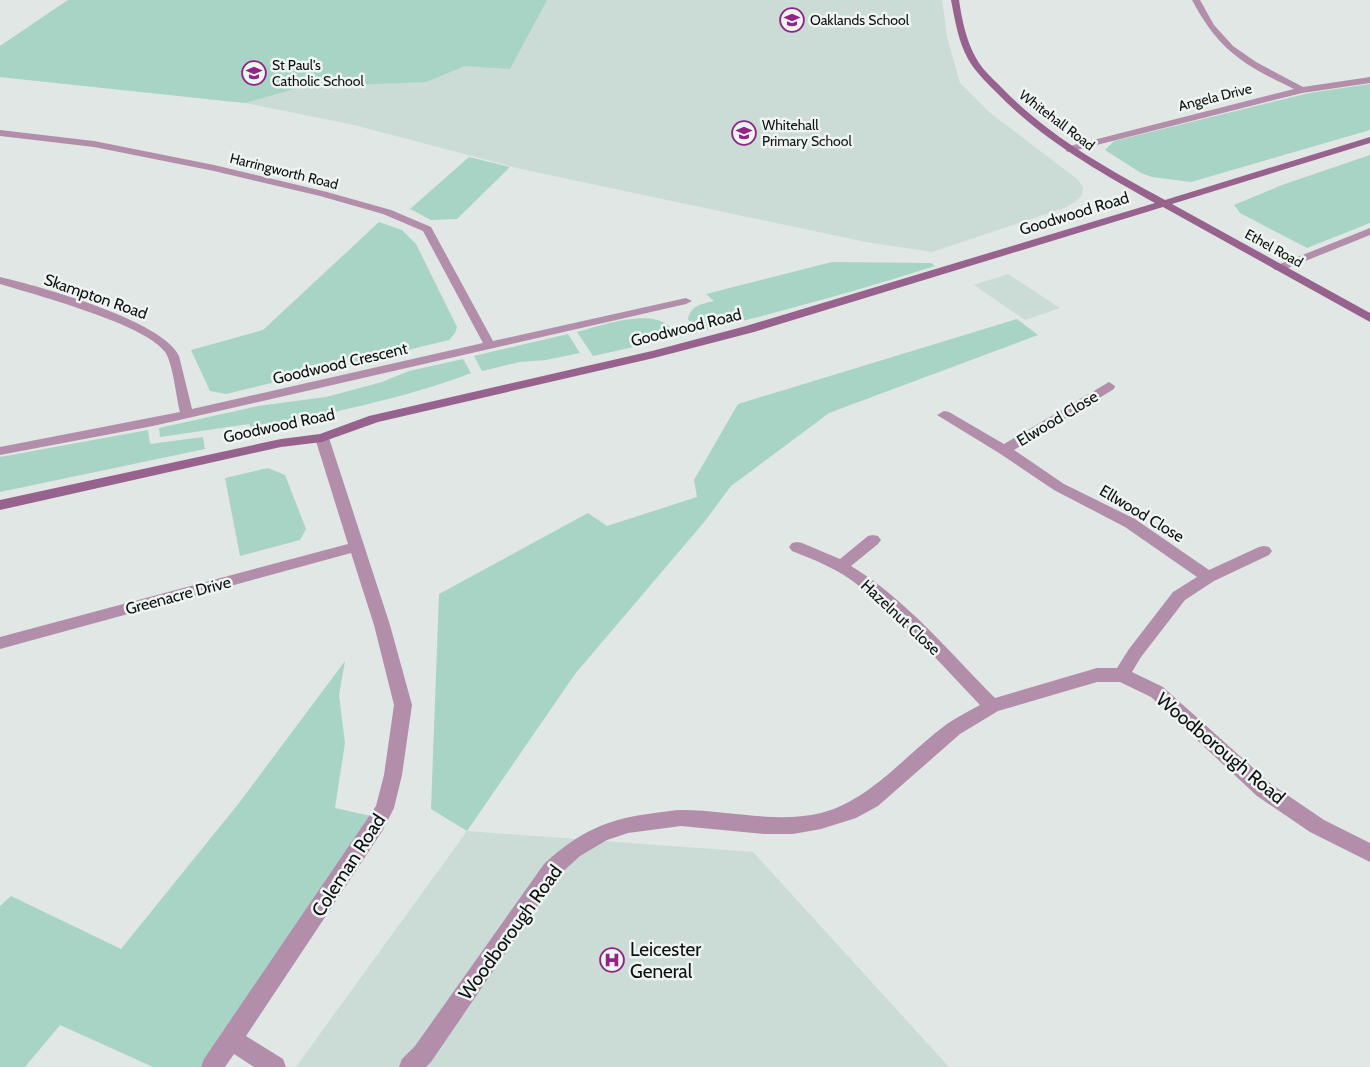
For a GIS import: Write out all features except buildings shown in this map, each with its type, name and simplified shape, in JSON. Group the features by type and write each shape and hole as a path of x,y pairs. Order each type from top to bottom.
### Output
{"street":[{"name":"Whitehall Road","path":"955,0 958,23 976,65 1011,103 1069,149 1164,204"},
{"path":"1196,0 1211,27 1229,46 1258,68 1302,90"},
{"name":"Angela Drive","path":"1069,149 1302,90 1370,80"},
{"name":"Harringworth Road","path":"0,133 94,144 214,168 323,194 387,212 427,229 490,346"},
{"name":"Goodwood Road","path":"0,505 281,443 322,438 374,419 654,354 750,329 840,304 1370,140"},
{"name":"Ethel Road","path":"1164,204 1370,318"},
{"path":"1279,268 1370,231"},
{"name":"Skampton Road","path":"0,280 134,324 155,336 171,352 187,414"},
{"name":"Goodwood Crescent","path":"0,451 187,414 686,301"},
{"name":"Elwood Close","path":"1004,450 1109,386"},
{"name":"Ellwood Close","path":"944,415 1004,450 1059,487 1130,522 1208,576"},
{"name":"Coleman Road","path":"212,1067 232,1040 385,808 393,775 403,705 382,624 322,438"},
{"path":"840,567 873,540"},
{"name":"Greenacre Drive","path":"0,643 356,546"},
{"name":"Hazelnut Close","path":"797,547 840,567 864,581 912,624 992,706"},
{"path":"1122,675 1135,654 1179,596 1208,576 1264,551"},
{"name":"Woodborough Road","path":"410,1067 423,1054 551,870 573,850 600,834 628,825 681,818 765,826 793,826 821,821 849,812 871,800 954,729 992,706 1096,675 1122,675 1157,692 1264,790 1317,826 1370,853"},
{"path":"232,1040 275,1067"}],"shaded area":[{"path":"68,0 942,0 947,37 960,83 989,112 1077,179 1083,187 1082,195 1075,202 1064,208 932,252 866,242 521,169 354,125 245,103 0,77 0,46"},
{"path":"1008,274 1060,308 1025,320 974,285"},
{"name":"Leicester General","path":"467,831 753,852 949,1067 296,1067"}],"green space":[{"name":"St Paul's Catholic School","path":"68,0 547,0 510,69 465,66 426,82 301,87 245,103 0,77 0,46"},
{"path":"1370,84 1370,130 1191,182 1152,177 1141,173 1105,150 1114,141 1309,93"},
{"path":"1370,155 1370,223 1307,248 1240,213 1234,205 1282,185"},
{"path":"469,157 510,167 457,219 431,220 410,209"},
{"path":"379,222 402,230 416,244 457,327 449,340 226,394 210,391 191,350 263,330"},
{"path":"832,262 931,263 935,266 765,315 593,356 577,332 639,318 662,322 671,328 691,323 688,319 689,314 694,308 714,301 706,294"},
{"path":"1017,319 1038,335 829,413 731,486 705,521 575,674 467,831 431,809 439,594 588,513 607,526 697,497 694,480 738,404"},
{"path":"568,334 580,353 546,360 520,362 482,371 474,356"},
{"path":"463,359 471,373 445,383 391,398 253,430 249,424 160,437 159,428 258,406 326,397 382,382 409,371"},
{"path":"148,430 150,444 203,437 205,449 0,492 0,457"},
{"path":"268,468 285,475 306,529 300,540 240,556 225,478"},
{"path":"345,661 339,695 345,743 335,808 371,816 212,1067 153,1067 60,1025 25,1067 0,1067 0,906 11,896 121,949 239,803"}],"place":[{"name":"Oaklands School","path":"792,20"},
{"name":"St Paul's Catholic School","path":"254,73"},
{"name":"Whitehall Primary School","path":"744,133"},
{"name":"Leicester General","path":"612,960"}]}
